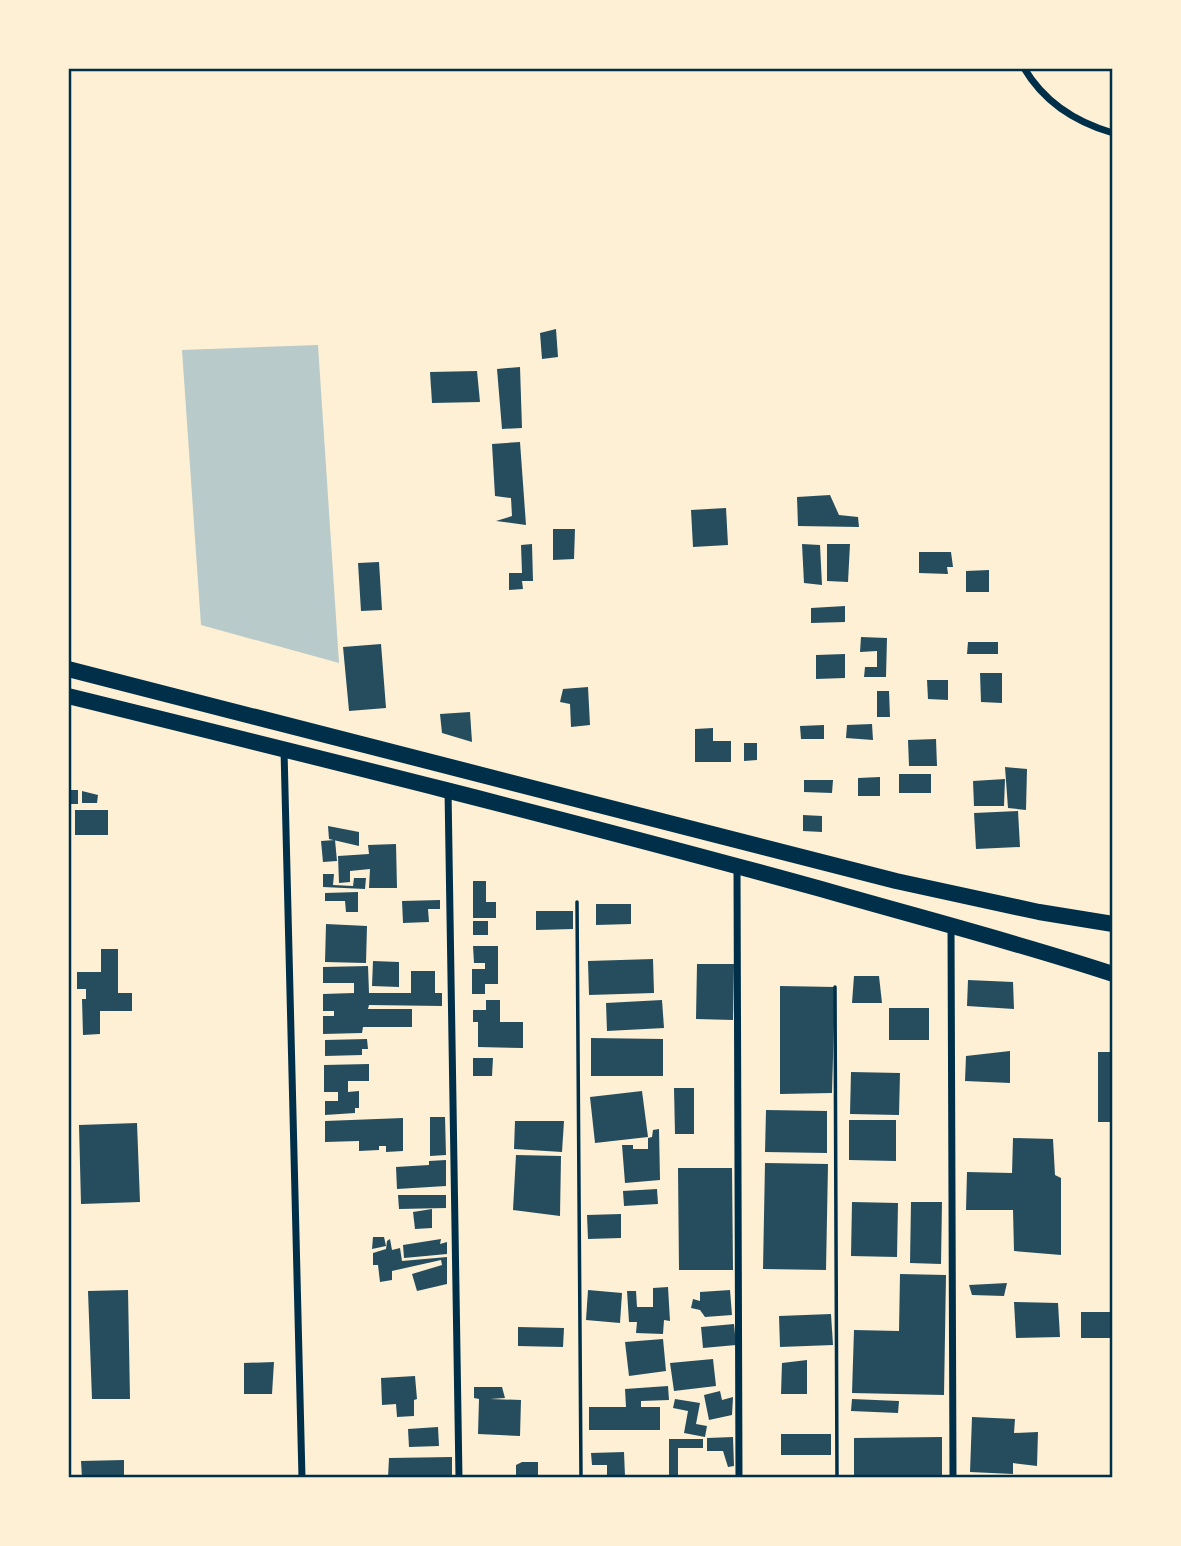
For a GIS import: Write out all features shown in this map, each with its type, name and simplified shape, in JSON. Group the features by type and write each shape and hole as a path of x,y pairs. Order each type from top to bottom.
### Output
{"highway":[{"path":"68,669 896,881 1039,912 1113,924"},
{"path":"68,696 448,790 737,866 951,924 1113,974"}],"street":[{"path":"1024,68 1043,94 1058,107 1093,127 1113,134"},
{"path":"284,749 302,1478"},
{"path":"448,790 459,1478"},
{"path":"737,866 739,1478"},
{"path":"951,924 953,1478"}],"path":[{"path":"577,902 581,1478"},
{"path":"835,987 837,1478"}],"shaded area":[{"path":"318,345 339,663 201,625 182,350"}],"building":[{"path":"556,329 558,357 542,359 540,333"},
{"path":"520,367 522,428 502,429 497,369"},
{"path":"477,371 480,402 432,403 430,372"},
{"path":"520,442 526,525 496,521 512,516 511,498 495,496 492,444"},
{"path":"830,495 839,515 858,517 859,527 798,526 797,497"},
{"path":"726,508 728,545 693,547 691,510"},
{"path":"553,529 575,529 574,559 553,560"},
{"path":"532,544 533,581 522,581 523,589 509,590 509,573 522,573 521,545"},
{"path":"802,544 820,545 822,585 804,583"},
{"path":"827,544 850,544 848,582 827,581"},
{"path":"919,552 951,552 953,567 947,567 948,574 919,573"},
{"path":"379,562 382,610 361,611 358,563"},
{"path":"989,570 989,592 966,592 966,571"},
{"path":"845,606 845,622 811,623 811,608"},
{"path":"861,637 887,638 886,677 864,677 865,667 877,667 877,651 860,652"},
{"path":"968,642 998,642 998,654 967,654"},
{"path":"381,644 386,708 349,711 343,647"},
{"path":"845,654 845,678 816,679 816,655"},
{"path":"980,673 1002,673 1002,703 981,702"},
{"path":"927,680 948,680 948,700 928,699"},
{"path":"588,687 590,725 571,727 570,704 560,702 563,689"},
{"path":"877,691 889,691 890,717 877,717"},
{"path":"470,712 472,742 442,733 440,714"},
{"path":"872,724 873,740 846,738 847,725"},
{"path":"824,725 824,739 801,739 800,726"},
{"path":"713,728 713,741 731,741 731,762 695,762 695,729"},
{"path":"936,739 937,766 909,766 908,740"},
{"path":"744,743 757,743 757,760 744,761"},
{"path":"1005,767 1027,769 1026,810 1008,808"},
{"path":"899,774 931,774 931,793 899,793"},
{"path":"880,777 880,796 858,796 858,778"},
{"path":"1005,779 1004,806 974,806 973,781"},
{"path":"804,780 833,780 832,793 804,792"},
{"path":"68,790 78,790 78,804 68,804"},
{"path":"82,791 98,795 97,803 82,803"},
{"path":"75,810 108,810 108,835 75,835"},
{"path":"1018,811 1020,847 976,849 974,813"},
{"path":"803,815 822,816 822,832 803,831"},
{"path":"328,826 359,832 359,846 329,839"},
{"path":"335,840 337,861 323,862 321,841"},
{"path":"396,844 397,888 369,888 370,869 350,871 350,882 339,883 338,856 369,854 368,845"},
{"path":"323,874 334,874 333,885 353,886 354,878 366,878 365,889 323,887"},
{"path":"473,881 486,881 486,902 496,902 496,918 473,918"},
{"path":"358,892 358,912 346,912 345,901 325,901 325,893"},
{"path":"440,900 440,909 428,909 429,922 403,923 402,901"},
{"path":"596,904 631,904 631,924 596,925"},
{"path":"536,911 573,911 573,929 536,930"},
{"path":"473,921 488,921 488,935 473,935"},
{"path":"326,924 367,926 366,963 325,962"},
{"path":"473,946 498,946 498,984 485,984 485,994 472,994 472,969 485,969 485,963 474,963"},
{"path":"101,949 118,949 118,993 132,993 132,1011 100,1011 100,1034 83,1035 82,999 86,999 86,989 77,989 77,972 101,972"},
{"path":"653,959 654,993 589,995 588,961"},
{"path":"373,961 399,962 399,987 372,986"},
{"path":"697,964 734,964 733,1020 696,1019"},
{"path":"368,966 369,993 411,993 411,971 435,971 435,993 442,993 442,1006 369,1005 368,1009 412,1009 412,1027 363,1027 362,1033 323,1034 323,1016 334,1016 334,1011 323,1011 323,994 354,993 354,983 323,983 323,967"},
{"path":"854,976 879,976 882,1003 852,1003"},
{"path":"968,980 1013,982 1014,1009 967,1006"},
{"path":"780,986 835,987 832,1093 780,1094"},
{"path":"486,1000 500,1000 500,1022 523,1022 523,1048 478,1047 478,1022 473,1022 473,1010 486,1010"},
{"path":"662,1000 664,1028 607,1031 606,1003"},
{"path":"889,1008 929,1008 929,1040 889,1040"},
{"path":"591,1038 663,1039 663,1076 591,1076"},
{"path":"367,1039 368,1049 362,1049 362,1055 325,1056 325,1040"},
{"path":"1010,1051 1010,1083 965,1081 966,1056"},
{"path":"1098,1052 1113,1052 1113,1122 1098,1122"},
{"path":"473,1058 493,1058 492,1076 473,1076"},
{"path":"369,1064 369,1081 348,1081 348,1092 359,1091 359,1108 355,1108 355,1113 325,1115 325,1101 338,1101 338,1092 324,1092 324,1065"},
{"path":"851,1072 900,1073 899,1115 850,1114"},
{"path":"674,1088 694,1088 694,1134 675,1134"},
{"path":"642,1091 648,1137 595,1143 590,1097"},
{"path":"766,1110 827,1111 827,1153 765,1152"},
{"path":"430,1117 445,1117 446,1155 430,1156"},
{"path":"403,1118 403,1151 386,1152 386,1146 379,1146 379,1150 359,1151 359,1141 325,1142 325,1121"},
{"path":"849,1120 896,1120 896,1161 849,1160"},
{"path":"515,1121 564,1121 562,1152 514,1149"},
{"path":"137,1123 140,1202 81,1204 79,1125"},
{"path":"659,1129 660,1180 625,1183 622,1145 633,1145 633,1149 648,1149 648,1138 652,1137 653,1130"},
{"path":"1013,1138 1053,1139 1055,1175 1061,1178 1061,1255 1014,1251 1013,1210 966,1210 967,1172 1012,1173"},
{"path":"516,1155 561,1156 560,1216 513,1210"},
{"path":"446,1160 446,1186 397,1189 396,1167 429,1165 429,1161"},
{"path":"765,1163 828,1164 826,1270 763,1269"},
{"path":"678,1168 732,1168 733,1270 679,1270"},
{"path":"657,1189 658,1204 624,1206 623,1191"},
{"path":"398,1195 446,1195 446,1208 399,1209"},
{"path":"852,1202 898,1203 897,1257 851,1256"},
{"path":"911,1202 942,1202 941,1264 910,1263"},
{"path":"432,1209 432,1228 415,1229 413,1212"},
{"path":"621,1214 621,1238 588,1239 587,1215"},
{"path":"373,1237 384,1237 386,1246 372,1249"},
{"path":"390,1239 392,1250 400,1248 402,1261 447,1257 447,1284 417,1291 412,1274 442,1265 441,1260 392,1271 392,1280 380,1282 378,1265 373,1265 373,1253 386,1249"},
{"path":"441,1239 440,1244 447,1242 447,1254 404,1258 403,1245"},
{"path":"900,1274 946,1275 944,1395 852,1393 854,1330 899,1331"},
{"path":"1007,1283 1004,1296 972,1295 969,1285"},
{"path":"668,1287 670,1321 664,1320 663,1334 636,1333 637,1322 629,1322 627,1291 636,1291 637,1307 653,1307 653,1288"},
{"path":"128,1290 130,1399 92,1399 88,1291"},
{"path":"588,1290 622,1293 620,1323 586,1320"},
{"path":"730,1290 732,1315 705,1317 700,1310 691,1308 693,1299 700,1301 700,1292"},
{"path":"1014,1302 1058,1303 1060,1337 1016,1338"},
{"path":"1081,1312 1113,1312 1113,1338 1081,1338"},
{"path":"831,1314 833,1345 780,1347 779,1316"},
{"path":"734,1324 736,1345 703,1348 701,1327"},
{"path":"518,1327 564,1328 563,1347 518,1346"},
{"path":"663,1339 666,1371 629,1376 625,1342"},
{"path":"713,1359 716,1386 674,1391 670,1363"},
{"path":"807,1360 807,1394 781,1394 782,1363"},
{"path":"274,1362 272,1394 244,1394 244,1363"},
{"path":"415,1376 417,1399 414,1400 414,1416 397,1417 396,1404 382,1405 381,1378"},
{"path":"668,1386 669,1400 641,1401 641,1407 660,1407 660,1430 589,1430 589,1407 626,1407 625,1389"},
{"path":"474,1387 502,1387 505,1398 490,1399 521,1400 520,1436 478,1434 479,1399 474,1398"},
{"path":"720,1391 722,1400 733,1397 732,1415 709,1420 704,1395"},
{"path":"675,1399 700,1403 696,1424 707,1426 705,1437 684,1433 688,1411 673,1408"},
{"path":"852,1399 899,1401 898,1413 851,1411"},
{"path":"972,1417 1015,1419 1014,1433 1038,1432 1037,1466 1013,1463 1013,1474 970,1472"},
{"path":"438,1427 439,1446 409,1447 408,1429"},
{"path":"781,1434 831,1434 831,1455 781,1455"},
{"path":"733,1437 734,1466 728,1467 723,1451 707,1451 707,1438"},
{"path":"942,1437 942,1478 854,1478 854,1438"},
{"path":"669,1439 703,1439 703,1448 678,1448 678,1475 669,1475"},
{"path":"624,1452 625,1476 607,1477 607,1465 592,1465 591,1453"},
{"path":"452,1457 452,1478 388,1478 389,1458"},
{"path":"124,1460 124,1478 82,1478 81,1461"},
{"path":"522,1462 538,1462 538,1478 516,1478 516,1465"}]}
